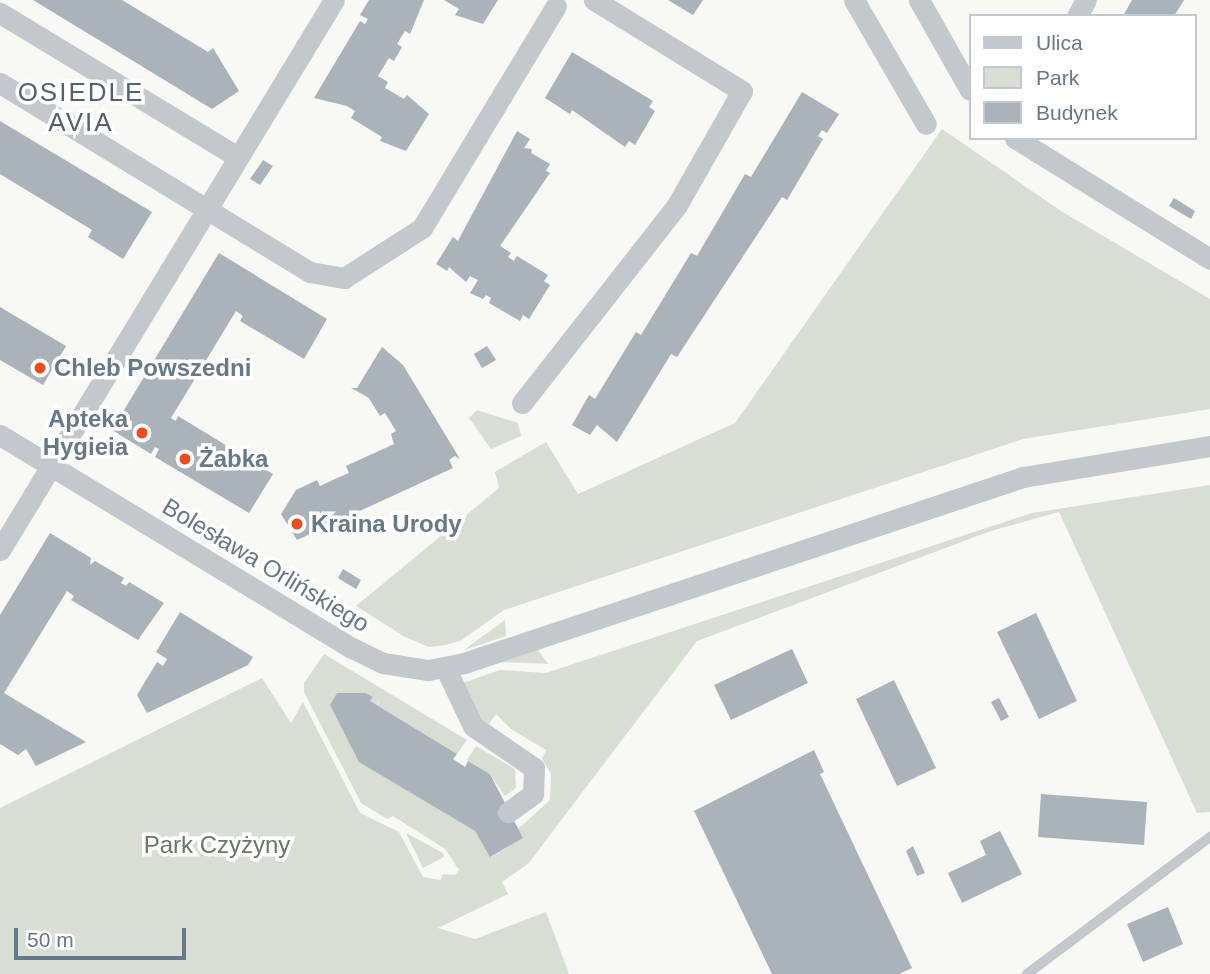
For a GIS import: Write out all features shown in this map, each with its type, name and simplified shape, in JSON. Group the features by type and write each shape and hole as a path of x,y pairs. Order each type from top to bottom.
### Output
{"street":[{"path":"0,550 53,467 334,0"},
{"path":"522,403 677,205 742,91 594,0"},
{"path":"854,0 926,124"},
{"path":"919,0 968,86"},
{"path":"0,83 316,275 344,278 365,268 422,228 556,6"},
{"path":"0,13 238,157"},
{"path":"1018,140 1210,259"},
{"name":"Bolesława Orlińskiego","path":"0,435 360,653 395,667 454,665 1023,477 1210,446"},
{"path":"454,665 473,726 534,768 533,794 508,812"}],"lane":[{"path":"1027,974 1210,837"}],"green space":[{"path":"942,129 1061,211 1210,299 1210,409 1023,439 504,610 462,640 446,645 429,647 405,637 356,606 499,488 495,472 546,442 578,494 735,423"},
{"path":"477,410 518,423 521,436 491,449 469,418"},
{"name":"Park Czyżyny","path":"1210,485 1210,812 1197,813 1059,512 991,531 697,641 528,864 502,882 508,894 438,928 475,939 546,912 569,974 0,974 0,808 262,678 291,723 303,702 360,813 399,832 423,877 440,880 443,874 455,875 459,870 445,849 393,816 387,819 361,803 304,692 304,683 324,654 467,740 457,754 378,706 379,700 377,706 370,701 373,697 366,693 338,693 330,705 360,762 475,831 491,857 523,838 518,829 550,800 551,774 542,759 546,750 511,729 496,714 489,724 480,718 463,683 500,670 546,673 1032,513"},
{"path":"505,620 506,636 464,650"},
{"path":"538,650 548,664 501,662"},
{"path":"476,746 515,769 516,788 505,796 490,774 467,760"},
{"path":"406,833 443,853 444,857 423,868"}],"building":[{"path":"33,0 122,0 208,52 213,48 239,91 212,109"},
{"path":"369,0 424,0 410,34 405,31 397,44 402,47 394,61 389,58 378,76 388,82 385,88 404,99 407,95 429,114 406,151 380,141 382,137 351,118 355,111 347,106 314,98 360,21 365,24 368,19 360,15"},
{"path":"444,0 498,0 483,24 455,15 459,9"},
{"path":"668,0 703,0 693,15"},
{"path":"1132,0 1184,0 1175,14 1124,14"},
{"path":"572,52 653,101 649,107 655,111 635,145 629,141 625,147 572,110 570,114 545,98"},
{"path":"802,92 839,114 827,133 822,130 818,136 823,139 787,200 782,197 677,357 671,354 617,442 597,425 590,435 572,425 589,395 595,399 636,332 641,335 691,253 697,256 745,174 751,177"},
{"path":"0,121 152,212 123,259 88,237 92,230 0,174"},
{"path":"517,131 530,139 524,148 532,149 531,153 550,164 546,171 550,173 500,246 511,253 508,257 514,261 517,256 548,275 544,281 550,285 529,319 523,315 520,321 489,303 491,298 486,295 483,299 470,293 478,280 470,276 466,282 449,267 447,271 436,264 453,237 458,241"},
{"path":"263,160 273,166 260,185 250,179"},
{"path":"1174,198 1195,211 1191,219 1169,206"},
{"path":"219,253 327,319 304,359 240,321 243,316 236,311 171,418 176,421 178,416 273,474 249,513 155,457 159,449 155,447 151,454 112,430"},
{"path":"0,307 66,346 43,385 0,360"},
{"path":"487,346 496,360 482,368 474,354"},
{"path":"382,347 403,365 460,459 455,456 449,460 453,468 297,540 281,514 296,490 317,480 320,486 349,473 346,466 394,444 391,434 396,431 385,413 380,416 369,398 351,388 357,388"},
{"path":"50,533 91,558 90,565 95,561 124,578 121,583 126,586 129,582 164,603 138,640 71,600 74,596 67,591 4,693 86,742 36,766 26,749 18,755 0,744 0,615"},
{"path":"343,569 361,580 356,589 338,578"},
{"path":"180,612 253,657 248,665 147,713 137,695 157,662 163,666 167,659 156,652"},
{"path":"1036,613 1077,701 1039,719 997,632"},
{"path":"792,649 808,683 731,720 714,685"},
{"path":"894,680 936,768 897,786 856,699"},
{"path":"337,693 366,693 373,697 370,701 457,754 453,759 465,767 468,761 490,774 523,838 490,857 475,831 359,762 330,705"},
{"path":"999,698 1009,717 1001,721 991,702"},
{"path":"814,750 824,772 820,774 912,968 899,974 772,974 694,811"},
{"path":"1041,794 1147,802 1144,845 1038,837"},
{"path":"1000,831 1022,874 962,903 948,873 986,855 980,841"},
{"path":"913,846 925,873 917,876 906,851"},
{"path":"1168,907 1183,944 1143,962 1127,924"}],"place":[{"name":"Chleb Powszedni","path":"40,368"},
{"name":"Apteka Hygieia","path":"142,433"},
{"name":"Żabka","path":"185,459"},
{"name":"Kraina Urody","path":"297,524"}],"district":[{"name":"OSIEDLE AVIA","path":"81,108"}]}
